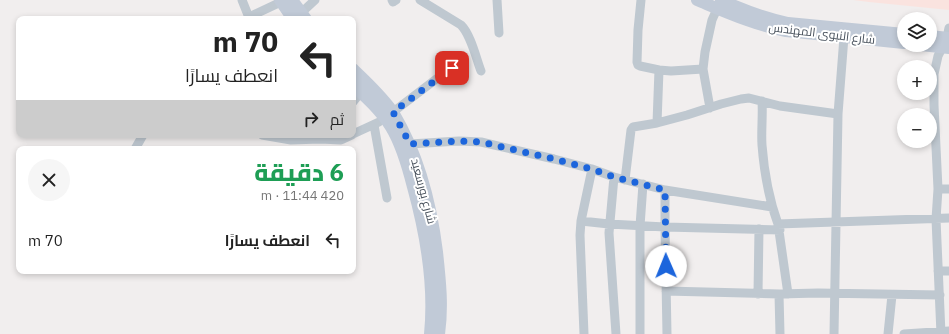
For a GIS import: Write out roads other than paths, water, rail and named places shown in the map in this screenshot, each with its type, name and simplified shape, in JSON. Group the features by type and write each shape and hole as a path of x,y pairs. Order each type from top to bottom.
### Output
{"street":[{"path":"242,0 248,15 252,16 285,1 299,16"},
{"path":"301,16 315,0"},
{"path":"392,0 393,2 396,0"},
{"path":"420,0 464,28 468,35 481,72"},
{"path":"497,0 499,33"},
{"path":"641,0 638,30 638,64 640,66 659,70 672,71 703,69"},
{"name":"شارع النبوى المهندس","path":"697,0 725,3 756,15 788,23 897,33"},
{"path":"710,108 703,69 705,52 712,20 725,3"},
{"name":"شارع النبوى المهندس","path":"725,3 754,23 770,28 792,32 897,42"},
{"path":"264,16 266,9"},
{"path":"834,334 838,114 844,37"},
{"path":"937,38 947,40"},
{"path":"937,42 947,40"},
{"path":"904,334 944,332 938,271 936,219 938,189 934,74 938,56 947,40"},
{"path":"356,133 374,125 389,115 452,68"},
{"path":"658,123 659,70"},
{"name":"شارع بورسعيد","path":"356,72 382,99 389,115 392,129 426,194 433,226 439,267 441,292 439,334"},
{"name":"شارع بورسعيد","path":"357,88 389,115 410,144 429,267 432,308 430,334"},
{"path":"625,180 631,129 633,127 687,116 721,104 749,98 780,106 838,114"},
{"path":"762,101 763,155 772,207 779,227 783,294 780,334"},
{"path":"374,125 387,198"},
{"path":"277,138 292,141 314,138"},
{"path":"325,138 341,144"},
{"path":"410,144 459,141 481,142 554,159 665,190 772,207"},
{"path":"584,334 580,235 581,221 592,169"},
{"path":"614,177 609,224 616,334"},
{"path":"640,334 640,226 643,184"},
{"path":"938,189 949,189"},
{"path":"665,190 667,334"},
{"path":"581,221 640,226 759,229 836,222 949,218"},
{"path":"758,294 759,229"},
{"path":"938,271 949,271"},
{"path":"666,291 758,294 940,295"},
{"path":"888,334 892,295"}]}
